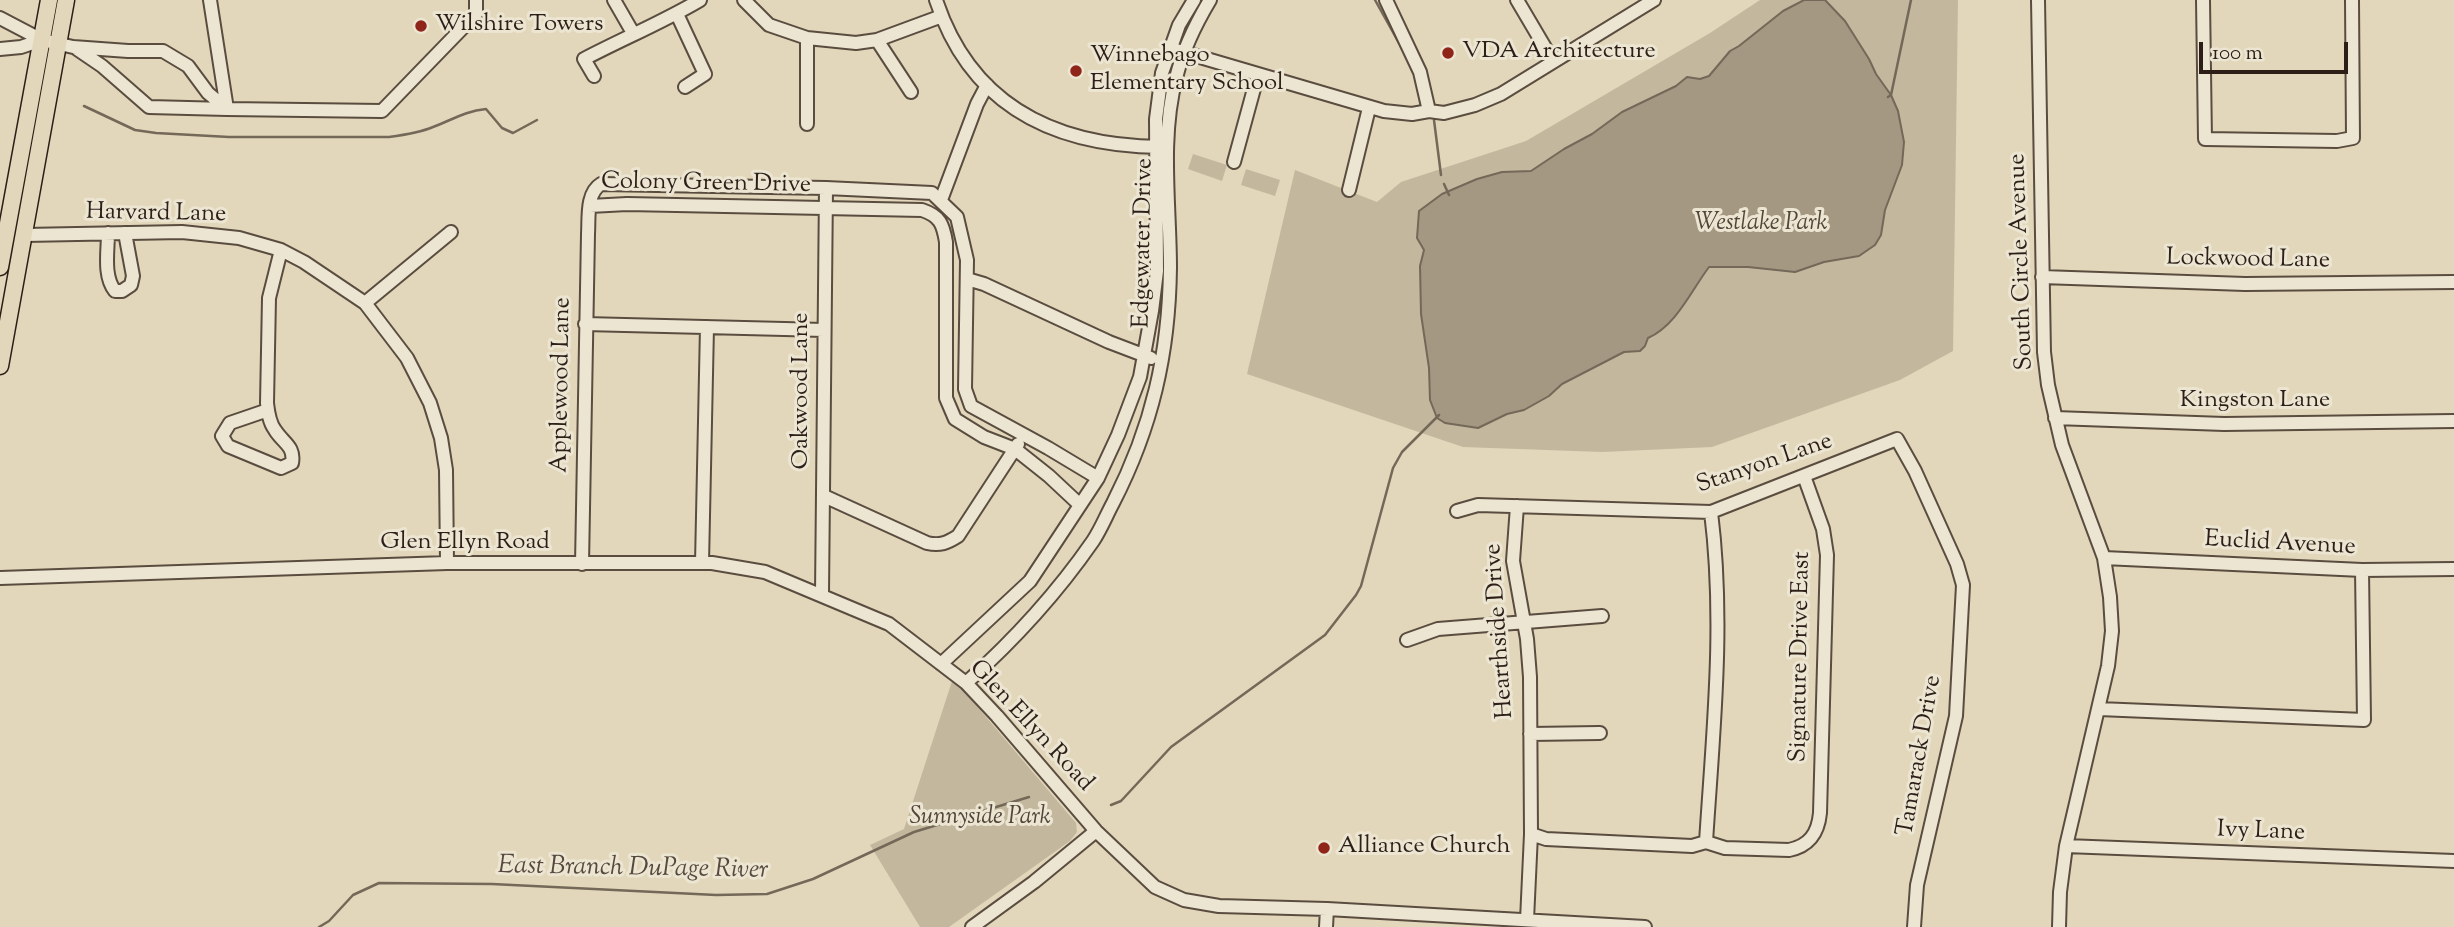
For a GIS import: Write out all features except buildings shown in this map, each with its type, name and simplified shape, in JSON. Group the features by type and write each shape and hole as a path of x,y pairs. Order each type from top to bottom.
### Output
{"main road":[{"path":"0,267 49,0"},
{"path":"0,366 66,0"}],"street":[{"path":"210,0 228,108"},
{"path":"75,47 102,65 149,107 382,111 476,14 477,0"},
{"path":"614,0 633,33"},
{"path":"594,76 584,59 700,0"},
{"path":"744,0 769,25 807,38 856,43 877,40 942,16"},
{"path":"936,0 961,55 987,85 1021,113 1065,134 1101,143 1162,146"},
{"name":"Edgewater Drive","path":"1177,51 1179,25 1194,0"},
{"name":"Edgewater Drive","path":"941,664 993,618 1030,580 1098,478 1118,435 1145,356 1157,271 1163,73 1210,0"},
{"path":"1386,0 1420,72 1429,111"},
{"path":"1517,0 1553,61"},
{"path":"1177,51 1369,108 1412,114 1429,111 1444,113 1488,100 1654,0"},
{"name":"South Circle Avenue","path":"2038,0 2044,352 2055,418 2066,456 2104,558 2112,631 2099,709 2066,846 2059,927"},
{"path":"2203,0 2205,139 2337,141 2353,138 2352,0"},
{"path":"677,14 705,74 685,87"},
{"path":"0,18 42,40 58,44 128,51 163,51 188,66 208,93 228,108"},
{"path":"807,38 807,124"},
{"path":"0,49 21,47 42,40"},
{"path":"877,40 911,92"},
{"path":"1234,162 1258,74"},
{"path":"987,85 977,104 941,200 957,216 967,260 965,389 971,406 1098,478"},
{"path":"1349,190 1369,108"},
{"name":"Edgewater Drive","path":"966,683 1053,593 1094,539 1129,472 1147,426 1158,383 1169,289 1162,146"},
{"name":"Colony Green Drive","path":"941,200 932,192 922,191 601,184 594,188 590,206 627,204 922,210 935,215 943,228 946,242 946,398 956,419 984,437 1015,449 1080,505"},
{"name":"Oakwood Lane","path":"822,594 826,188"},
{"name":"Applewood Lane","path":"582,564 585,324 590,206"},
{"name":"Harvard Lane","path":"25,235 198,232 239,238 281,250 324,273 365,303 407,358 430,403 441,438 446,470 447,563"},
{"path":"365,303 451,232"},
{"path":"108,233 108,275 115,291 131,285 133,276 125,233"},
{"path":"268,410 230,424 222,436 228,446 281,468 292,463 293,454 288,443 275,431 268,410 269,307 281,250"},
{"name":"Lockwood Lane","path":"2042,277 2245,284 2454,282"},
{"path":"967,279 1161,362"},
{"path":"585,324 824,330"},
{"path":"702,563 707,327"},
{"name":"Kingston Lane","path":"2055,418 2224,424 2454,421"},
{"path":"824,496 927,543 939,545 958,536 1023,434"},
{"name":"Stanyon Lane","path":"1457,511 1478,505 1711,512 1897,439"},
{"name":"Tamarack Drive","path":"1897,439 1957,564 1964,602 1955,716 1917,885 1914,927"},
{"name":"Signature Drive East","path":"1706,842 1725,848 1789,850 1812,839 1819,823 1827,555 1823,528 1804,476"},
{"name":"Hearthside Drive","path":"1517,506 1513,561 1527,639 1530,677 1531,834 1527,920"},
{"path":"1531,834 1546,839 1692,846 1706,842 1714,739 1718,591 1711,512"},
{"name":"Euclid Avenue","path":"2104,558 2362,570 2454,569"},
{"name":"Glen Ellyn Road","path":"0,578 447,563 702,563 765,572 890,624 966,683 1096,831 1155,887 1184,900 1219,906 1326,909 1645,927"},
{"path":"2099,709 2364,720 2362,570"},
{"path":"1407,640 1438,629 1602,616"},
{"path":"1530,734 1601,733"},
{"path":"972,927 1034,882 1096,831"},
{"name":"Ivy Lane","path":"2066,846 2454,862"},
{"path":"1326,909 1326,927"}],"green space":[{"name":"Westlake Park","path":"1760,0 1958,0 1953,351 1900,380 1712,447 1602,452 1463,447 1247,374 1295,170 1377,202 1401,182 1526,141 1710,33"},
{"path":"1193,154 1227,165 1222,181 1188,169"},
{"path":"1246,169 1280,180 1275,196 1241,185"},
{"name":"Sunnyside Park","path":"953,678 1076,823 1077,832 1070,841 949,927 920,927 870,845 904,829"}],"shaded area":[{"path":"1804,0 1825,0 1845,21 1898,111 1904,142 1902,165 1885,210 1881,235 1875,245 1859,256 1824,262 1795,272 1748,267 1709,267 1675,317 1648,338 1640,351 1624,352 1562,384 1549,396 1524,410 1507,414 1478,428 1445,423 1437,418 1430,400 1429,368 1421,314 1420,266 1424,250 1417,238 1419,211 1442,194 1477,179 1502,172 1531,171 1592,134 1622,112 1676,86 1687,77 1700,79 1709,76 1730,51 1783,11"}],"waterway":[{"path":"1375,0 1404,52"},
{"path":"1888,97 1891,95 1911,0"},
{"path":"84,106 135,130 229,137 389,137 422,131 486,109 502,128 513,133 537,120"},
{"path":"1434,120 1441,175"},
{"path":"1444,184 1449,195"},
{"name":"East Branch DuPage River","path":"1111,805 1121,801 1171,747 1325,635 1361,586 1393,468 1402,452 1439,415"},
{"name":"East Branch DuPage River","path":"319,927 329,921 353,895 379,883 492,884 716,895 767,894 813,879 914,832 1029,797"}],"place":[{"name":"Wilshire Towers","path":"421,26"},
{"name":"VDA Architecture","path":"1448,53"},
{"name":"Winnebago Elementary School","path":"1076,71"},
{"name":"Alliance Church","path":"1324,848"}]}
